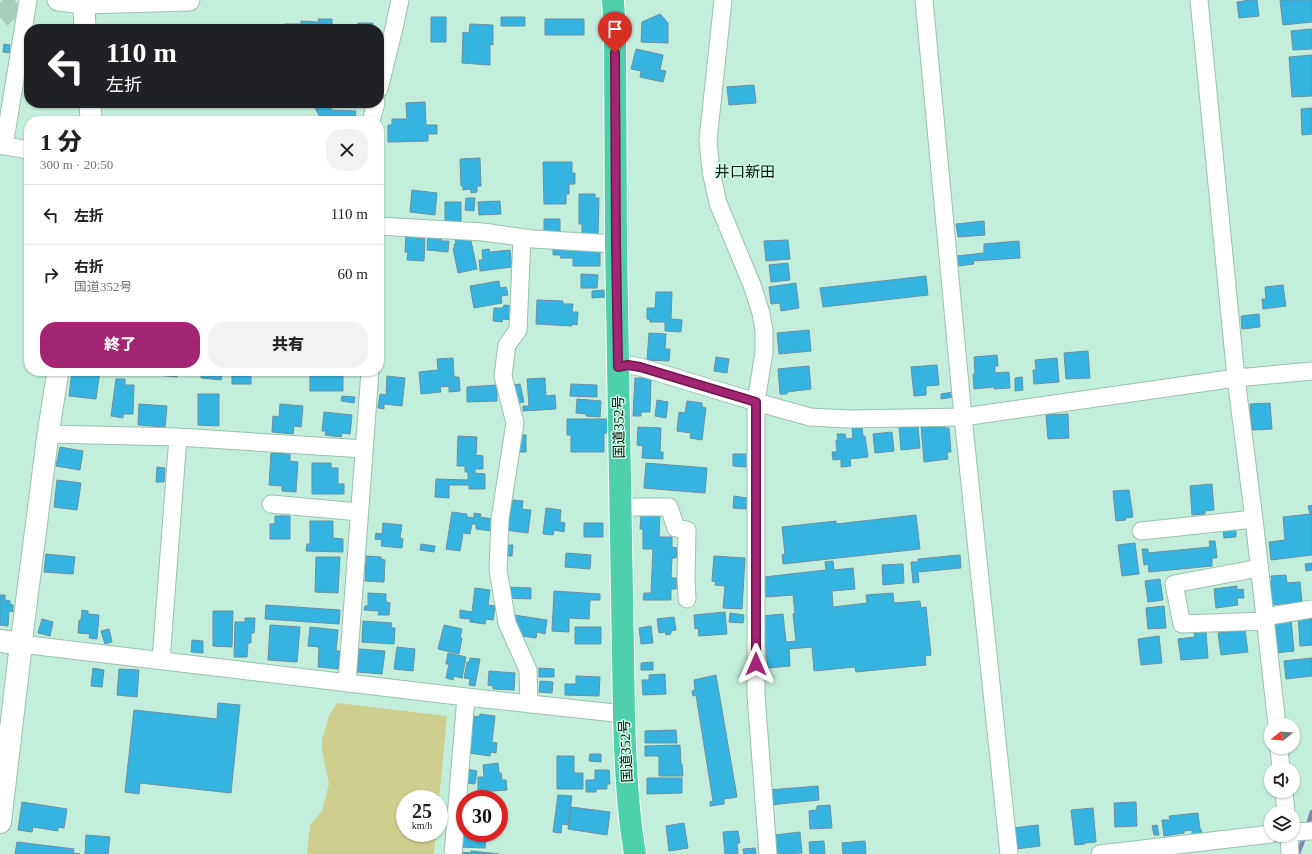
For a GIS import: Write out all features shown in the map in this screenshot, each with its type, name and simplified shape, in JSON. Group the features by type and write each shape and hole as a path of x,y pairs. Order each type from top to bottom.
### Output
{"highway":[{"name":"国道352号","path":"613,0 615,45 616,244 624,714 626,768 635,854"}],"main road":[{"path":"0,640 21,644 0,822"}],"street":[{"path":"24,149 2,145 28,0"},
{"path":"58,0 84,3 189,0"},
{"path":"384,69 400,0"},
{"path":"723,0 708,140 711,171 718,203 752,285 761,313 764,331 764,352 756,402 756,695 768,854"},
{"path":"924,0 963,417 1009,854"},
{"path":"1199,0 1236,378 1254,519 1275,718"},
{"path":"84,3 85,24"},
{"path":"384,226 483,232 522,238 616,244"},
{"path":"522,238 518,330 507,346 503,376 515,423 500,519 498,570 507,623 528,670 530,704"},
{"path":"618,367 628,365 640,367 810,417 848,419 963,417 1236,378 1312,371"},
{"path":"57,376 48,434 21,644 466,697 624,714"},
{"path":"347,683 370,376"},
{"path":"48,434 178,437 364,449"},
{"path":"161,660 178,437"},
{"path":"271,504 359,512"},
{"path":"631,507 669,507 676,528 687,530 687,599"},
{"path":"1141,531 1254,519"},
{"path":"1259,568 1174,584 1182,624 1265,619 1312,609"},
{"path":"453,854 466,697"},
{"path":"1300,832 1312,831"},
{"path":"1100,854 1264,835"},
{"path":"1289,842 1290,854"}],"green space":[{"path":"337,703 447,716 440,790 396,790 396,842 435,842 434,854 307,854 310,825 322,811 329,784 322,750 322,740 329,716"}],"building":[{"path":"1257,0 1259,16 1239,18 1237,2"},
{"path":"1280,0 1312,0 1312,22 1283,25"},
{"path":"660,14 668,23 668,43 641,42 642,22"},
{"path":"431,17 446,17 446,42 431,42"},
{"path":"501,17 525,17 525,26 501,26"},
{"path":"318,19 332,19 332,24 301,24 301,21 319,22"},
{"path":"545,19 584,19 584,35 545,35"},
{"path":"358,23 373,23 373,24"},
{"path":"470,24 493,25 493,45 490,44 490,65 462,63 463,32 469,33"},
{"path":"1312,29 1312,49 1293,50 1291,31"},
{"path":"4,44 10,45 9,53 3,52"},
{"path":"636,49 663,55 660,70 666,71 663,82 640,77 641,71 631,69"},
{"path":"1312,55 1312,96 1292,97 1289,57"},
{"path":"754,85 756,103 729,105 727,87"},
{"path":"425,102 426,125 437,125 437,134 428,134 428,141 388,142 388,125 392,125 392,119 407,119 406,103"},
{"path":"315,108 356,111 356,116 319,116"},
{"path":"1312,108 1312,134 1302,135 1301,109"},
{"path":"480,158 481,186 477,186 477,192 471,193 471,189 463,190 463,186 461,186 460,159"},
{"path":"543,162 572,162 572,173 575,173 575,184 569,184 569,194 566,194 566,204 544,204"},
{"path":"412,190 437,193 435,215 410,212"},
{"path":"579,194 595,194 595,198 599,198 598,235 582,235 582,224 579,224"},
{"path":"466,198 475,198 474,211 465,210"},
{"path":"500,201 501,214 479,215 478,202"},
{"path":"445,202 461,202 461,222 445,222"},
{"path":"544,219 560,219 560,233 544,233"},
{"path":"984,221 985,235 958,237 956,224"},
{"path":"406,234 416,235 416,238 425,239 424,261 407,260 408,252 405,252"},
{"path":"428,234 442,235 441,241 449,241 448,252 427,250"},
{"path":"467,236 468,241 471,241 477,269 458,273 453,248 455,248 454,244 456,244 455,239"},
{"path":"788,240 790,259 766,261 764,241"},
{"path":"1019,241 1020,258 973,261 974,264 958,266 957,256 984,253 984,244"},
{"path":"553,247 600,247 600,266 573,266 573,258 560,258 561,255 553,255"},
{"path":"489,249 490,252 510,250 512,267 480,271 479,260 483,260 482,250"},
{"path":"788,263 790,280 771,282 769,265"},
{"path":"581,274 598,275 597,288 581,288"},
{"path":"926,276 928,295 823,307 820,288"},
{"path":"499,281 500,288 506,287 508,295 501,296 502,303 474,308 470,286"},
{"path":"796,283 799,308 781,311 780,303 771,304 769,287"},
{"path":"1283,285 1286,306 1263,309 1262,299 1266,299 1265,287"},
{"path":"604,290 605,297 592,298 592,291"},
{"path":"656,292 672,292 671,319 682,320 681,332 665,331 665,322 650,322 650,320 647,319 647,308 655,308"},
{"path":"537,300 563,301 563,304 573,304 572,312 578,312 577,325 536,324"},
{"path":"504,305 514,306 513,320 503,319 502,322 493,321 494,308 503,308"},
{"path":"1259,314 1260,327 1242,329 1241,316"},
{"path":"809,330 811,351 779,354 777,333"},
{"path":"649,333 666,334 665,349 670,349 669,361 647,360"},
{"path":"1088,351 1090,378 1066,379 1064,353"},
{"path":"997,355 998,366 995,366 995,373 1009,372 1010,388 994,389 994,387 974,389 974,357"},
{"path":"716,357 729,359 727,373 714,371"},
{"path":"453,358 454,377 459,377 460,391 449,392 449,386 440,387 441,392 421,394 419,372 438,370 437,359"},
{"path":"1057,358 1059,382 1034,384 1033,370 1036,370 1035,360"},
{"path":"937,365 939,385 926,386 926,395 914,396 911,367"},
{"path":"809,366 811,389 780,394 778,369"},
{"path":"71,376 99,376 96,399 69,396"},
{"path":"201,376 221,376 221,380 201,378"},
{"path":"232,376 251,376 251,384 232,384"},
{"path":"310,376 343,376 343,391 310,391"},
{"path":"387,376 405,378 402,406 384,404 384,409 378,408 380,394 386,395"},
{"path":"1022,377 1023,390 1015,391 1015,378"},
{"path":"545,378 546,396 555,395 556,409 523,411 523,406 529,406 527,379"},
{"path":"635,378 651,378 650,412 641,412 641,416 633,416"},
{"path":"116,379 125,379 125,385 134,385 133,414 123,414 123,418 111,416"},
{"path":"520,384 524,402 512,404 508,386"},
{"path":"571,384 597,385 597,397 570,396"},
{"path":"497,385 497,401 467,402 467,387"},
{"path":"953,392 954,397 941,399 941,394"},
{"path":"198,394 219,394 219,426 198,425"},
{"path":"342,396 355,397 354,403 341,401"},
{"path":"577,399 601,401 600,417 586,416 586,414 576,413"},
{"path":"657,400 668,402 666,418 655,416"},
{"path":"687,401 702,403 702,407 706,408 702,440 690,438 691,433 677,431 679,412 685,413"},
{"path":"1270,403 1272,429 1252,430 1250,404"},
{"path":"139,404 167,406 165,427 138,425"},
{"path":"280,404 303,406 301,427 294,426 293,434 272,432 273,416 279,417"},
{"path":"324,412 352,415 350,434 342,433 341,437 325,435 326,431 322,431"},
{"path":"1068,414 1069,438 1048,439 1046,415"},
{"path":"567,419 611,419 611,433 604,433 604,452 571,452 571,435 567,435"},
{"path":"945,423 945,428 949,428 951,452 947,452 948,459 924,462 921,425"},
{"path":"918,426 920,448 901,450 899,427"},
{"path":"638,427 661,428 660,452 663,452 663,459 642,458 643,446 637,445"},
{"path":"862,427 868,457 850,459 851,466 841,467 841,459 833,460 832,452 837,452 837,434 845,434 846,439 853,438 852,428"},
{"path":"892,432 894,451 875,453 873,434"},
{"path":"515,435 526,435 526,452 515,452"},
{"path":"458,436 477,437 476,455 483,456 483,469 475,469 475,473 485,474 485,489 469,489 469,485 449,485 449,498 435,497 436,479 468,480 468,472 465,472 465,466 457,466"},
{"path":"60,447 83,451 80,470 56,466"},
{"path":"271,453 290,454 290,461 298,462 296,492 282,491 282,486 269,485"},
{"path":"733,454 746,454 746,467 733,466"},
{"path":"312,463 331,463 331,468 338,468 338,484 344,484 344,494 312,494"},
{"path":"646,463 707,468 705,493 644,488"},
{"path":"157,467 165,468 164,482 156,482"},
{"path":"57,480 81,483 77,510 54,507"},
{"path":"1212,484 1214,510 1205,511 1205,514 1192,515 1190,486"},
{"path":"1129,490 1133,517 1125,518 1126,520 1116,521 1113,491"},
{"path":"734,496 748,498 746,509 733,508"},
{"path":"513,500 523,501 522,509 531,510 528,533 505,530 508,505 512,506"},
{"path":"1312,505 1312,555 1271,560 1269,542 1285,540 1283,517 1310,514 1308,506"},
{"path":"546,508 561,510 560,522 565,523 564,532 554,530 553,535 543,534"},
{"path":"452,512 467,514 467,517 474,518 474,513 481,514 480,517 493,519 491,531 476,529 476,524 472,524 470,534 463,533 460,551 446,549"},
{"path":"641,514 660,514 659,537 672,537 672,547 677,548 676,558 672,558 671,578 677,578 676,589 671,589 671,600 643,600 644,593 651,593 653,549 643,549 643,529 640,529"},
{"path":"916,515 920,549 783,564 782,555 785,554 782,527 836,521 836,524"},
{"path":"275,516 290,516 290,539 270,539 270,524 275,524"},
{"path":"310,521 333,521 333,538 343,539 343,552 306,551 307,544 310,544"},
{"path":"383,523 402,525 400,538 403,539 402,548 381,546 382,540 375,539 376,533 382,534"},
{"path":"584,523 603,523 603,537 584,537"},
{"path":"1236,528 1236,537 1224,538 1223,529"},
{"path":"1209,541 1215,541 1217,558 1212,558 1212,566 1149,572 1148,564 1144,565 1142,549 1148,549 1148,553 1210,547"},
{"path":"1135,543 1139,574 1122,576 1118,545"},
{"path":"421,544 435,546 434,552 420,550"},
{"path":"505,545 513,545 512,556 505,556"},
{"path":"566,553 591,555 590,569 565,567"},
{"path":"46,554 75,557 73,574 44,572"},
{"path":"960,555 961,568 918,572 919,582 913,583 911,562 918,562 918,559"},
{"path":"366,556 381,557 381,559 385,560 384,582 365,581"},
{"path":"714,556 745,558 742,609 723,608 725,586 715,585 716,582 712,581"},
{"path":"316,557 340,557 338,593 315,592"},
{"path":"833,561 834,570 853,568 855,589 832,591 833,607 867,603 866,595 893,593 894,603 920,601 921,608 926,607 931,655 925,656 926,665 856,672 855,667 814,671 812,647 789,649 790,666 768,668 762,616 783,614 786,642 796,641 793,614 795,613 793,595 766,597 764,577 826,570 825,562"},
{"path":"1312,563 1312,570 1306,571 1305,564"},
{"path":"903,564 904,583 883,585 882,565"},
{"path":"1286,575 1287,583 1300,582 1302,602 1270,605 1267,582 1272,581 1271,576"},
{"path":"1160,579 1163,600 1148,602 1145,581"},
{"path":"1237,586 1237,590 1243,589 1244,598 1237,598 1238,605 1216,608 1214,589"},
{"path":"507,587 531,588 531,599 507,598"},
{"path":"475,588 490,590 488,605 495,606 493,620 486,619 485,624 470,622 470,619 460,618 460,610 472,612"},
{"path":"554,591 600,594 600,600 590,600 589,619 569,618 569,632 552,631"},
{"path":"368,593 386,594 386,602 390,603 389,615 378,615 379,611 364,610 365,606 368,606"},
{"path":"0,595 5,595 5,600 10,601 10,604 13,605 13,612 9,611 8,626 0,625"},
{"path":"266,605 340,610 339,624 265,619"},
{"path":"1164,606 1166,628 1148,629 1146,608"},
{"path":"82,610 88,611 88,614 99,615 97,639 89,638 90,634 78,633 79,620 81,620"},
{"path":"213,611 233,611 232,647 213,646"},
{"path":"725,612 727,634 699,636 698,628 695,629 694,615"},
{"path":"730,613 744,615 743,623 729,622"},
{"path":"1312,614 1312,645 1300,646 1298,615"},
{"path":"514,615 547,620 545,634 537,632 536,638 521,636 522,633 514,632"},
{"path":"674,617 676,630 671,631 671,634 666,635 665,632 659,633 657,619"},
{"path":"245,618 255,618 254,633 251,633 251,643 248,643 247,657 234,657 235,622 245,622"},
{"path":"42,619 53,622 50,636 38,633"},
{"path":"1291,619 1294,651 1276,653 1272,621"},
{"path":"363,621 392,623 391,628 395,628 394,644 362,642"},
{"path":"270,625 300,627 297,662 268,660"},
{"path":"444,625 462,629 459,654 438,649"},
{"path":"651,626 653,643 641,644 639,628"},
{"path":"310,627 338,630 336,651 340,651 338,669 318,667 319,647 308,646"},
{"path":"575,627 601,627 601,644 575,644"},
{"path":"109,629 112,642 105,644 101,631"},
{"path":"1245,630 1248,652 1221,655 1218,633"},
{"path":"1206,632 1208,658 1181,660 1178,639 1195,637 1194,633"},
{"path":"1159,636 1162,663 1141,665 1138,639"},
{"path":"192,640 203,641 203,653 191,652"},
{"path":"397,647 415,649 413,671 394,669"},
{"path":"359,649 385,651 382,674 357,672"},
{"path":"448,653 466,657 462,678 454,676 453,680 446,678 449,664 446,664"},
{"path":"470,658 480,659 475,686 469,685 470,679 464,678 467,662 469,662"},
{"path":"1312,658 1312,676 1286,679 1284,661"},
{"path":"653,662 653,670 641,670 641,663"},
{"path":"93,668 104,670 102,687 91,686"},
{"path":"539,668 554,669 554,677 539,677"},
{"path":"119,669 139,670 137,697 117,695"},
{"path":"489,671 515,673 514,690 493,689 493,686 488,685"},
{"path":"665,674 666,694 643,695 642,680 649,680 649,675"},
{"path":"716,675 737,797 724,799 724,804 710,806 710,802 713,801 696,695 693,696 692,691 695,690 694,680"},
{"path":"576,676 600,677 599,696 565,695 565,684 576,684"},
{"path":"540,681 553,682 552,693 539,692"},
{"path":"218,703 240,705 231,793 140,783 139,794 125,792 134,710 217,719"},
{"path":"480,714 495,716 492,742 497,743 496,753 491,752 490,756 469,753 474,716 479,717"},
{"path":"676,730 677,743 645,743 645,731"},
{"path":"680,745 683,776 659,776 659,756 645,756 645,746"},
{"path":"590,754 601,754 601,762 589,761"},
{"path":"557,756 574,756 574,773 583,773 583,789 557,789"},
{"path":"498,763 499,773 501,773 502,780 506,780 507,790 478,790 478,777 484,777 483,765"},
{"path":"466,769 477,771 475,784 465,783"},
{"path":"595,770 609,770 610,784 607,784 607,789 596,789 596,792 586,792 586,780 595,780"},
{"path":"647,778 682,778 682,793 647,794"},
{"path":"818,786 819,800 769,805 768,790"},
{"path":"558,795 572,796 568,825 562,824 561,833 553,832"},
{"path":"22,802 67,809 64,828 58,827 58,831 33,827 32,832 18,830"},
{"path":"1136,802 1137,826 1115,827 1114,803"},
{"path":"830,805 832,828 810,829 809,811 817,810 817,806"},
{"path":"571,807 610,812 607,835 568,829"},
{"path":"1093,808 1096,842 1075,845 1071,810"},
{"path":"1198,813 1202,834 1192,836 1192,830 1184,831 1184,833 1164,836 1162,820 1170,820 1169,816"},
{"path":"684,823 688,848 669,851 666,826"},
{"path":"1038,825 1040,846 1016,849 1013,828"},
{"path":"1157,825 1159,835 1154,835 1152,826"},
{"path":"738,831 740,843 737,843 738,854 725,854 723,832"},
{"path":"800,832 802,853 777,854 775,835"},
{"path":"86,835 110,837 108,854 85,854"},
{"path":"824,841 825,854 810,854 809,842"},
{"path":"865,841 866,854 843,854 842,843"},
{"path":"17,842 74,849 73,853 80,854 15,854"},
{"path":"460,842 485,842 485,848 460,847"},
{"path":"755,848 756,854 744,854 743,849"},
{"path":"471,851 499,854 459,854 459,852 471,853"}],"waterway":[{"path":"1307,828 1312,812"},
{"path":"1298,854 1305,835"}],"tunnel":[{"path":"0,17 20,0"}],"district":[{"name":"井口新田","path":"745,172"}],"route":[{"path":"615,53 618,367 628,365 640,367 756,402 756,664"}]}
